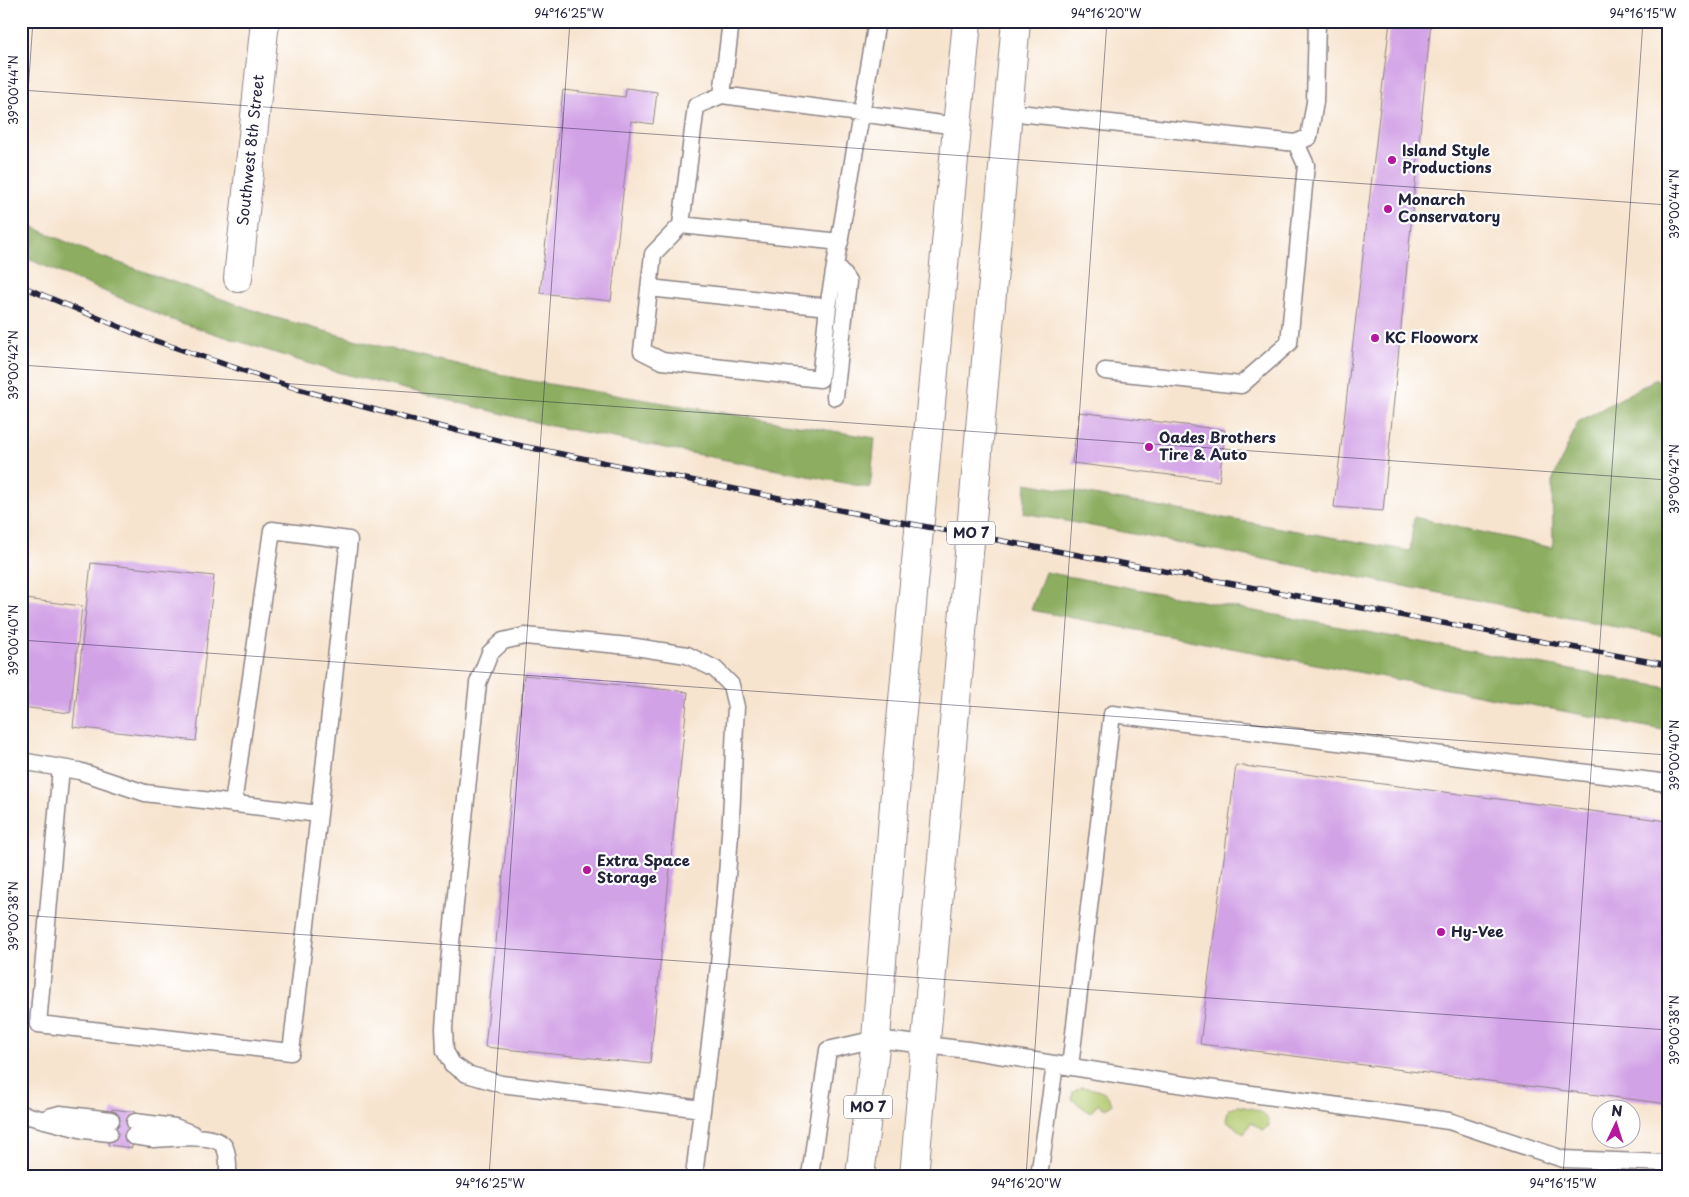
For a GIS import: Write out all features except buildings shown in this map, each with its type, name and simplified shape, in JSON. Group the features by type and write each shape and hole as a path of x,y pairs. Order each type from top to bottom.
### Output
{"main road":[{"name":"Southwest 8th Street","path":"238,278 265,21"},
{"name":"MO 7","path":"860,1176 876,1039 899,743 967,21"},
{"name":"MO 7","path":"914,1176 1016,21"}],"lane":[{"path":"722,95 731,21"},
{"path":"877,21 862,113 840,242 828,307 820,379 662,361 642,350 653,254 681,225 696,106 722,95 862,113 957,126"},
{"path":"1009,112 1296,143 1309,137 1315,102 1317,21"},
{"path":"1105,371 1241,385 1289,343 1306,165 1296,143"},
{"path":"681,225 840,242"},
{"path":"835,397 848,282 836,265"},
{"path":"649,288 828,307"},
{"path":"60,768 38,1024 291,1052 348,540 272,530 233,804"},
{"path":"694,1176 702,1109 729,848 736,707 731,685 715,669 687,655 629,646 525,636 503,641 490,654 478,683 449,962 444,1028 445,1051 452,1064 467,1074 501,1084 702,1109"},
{"path":"1039,1176 1062,1066 1112,714 1668,783"},
{"path":"21,761 79,771 145,793 318,814"},
{"path":"810,1176 828,1050 876,1039 1449,1121 1563,1159 1668,1163"},
{"path":"21,1114 84,1130 110,1126"},
{"path":"134,1129 153,1139 200,1138 218,1141 225,1147 228,1176"}],"green space":[{"path":"21,222 94,254 273,317 387,348 525,380 875,438 870,488 547,425 329,370 172,320 21,256"},
{"path":"1656,379 1668,389 1668,637 1024,513 1026,483 1410,551 1414,517 1553,548 1552,482 1578,422"},
{"path":"1045,572 1668,688 1668,731 1031,610"},
{"path":"1081,1087 1104,1093 1108,1096 1112,1105 1105,1109 1098,1104 1090,1113 1072,1099 1073,1092"},
{"path":"1238,1106 1262,1113 1266,1116 1269,1126 1262,1130 1251,1122 1244,1134 1226,1120 1229,1108"}],"railway":[{"path":"21,286 144,337 298,389 409,419 522,446 874,517 1668,665"}],"place":[{"name":"Island Style Productions","path":"1392,160"},
{"name":"Monarch Conservatory","path":"1388,209"},
{"name":"KC Flooworx","path":"1375,338"},
{"name":"Oades Brothers Tire & Auto","path":"1149,447"},
{"name":"Extra Space Storage","path":"587,870"},
{"name":"Hy-Vee","path":"1441,932"}]}
